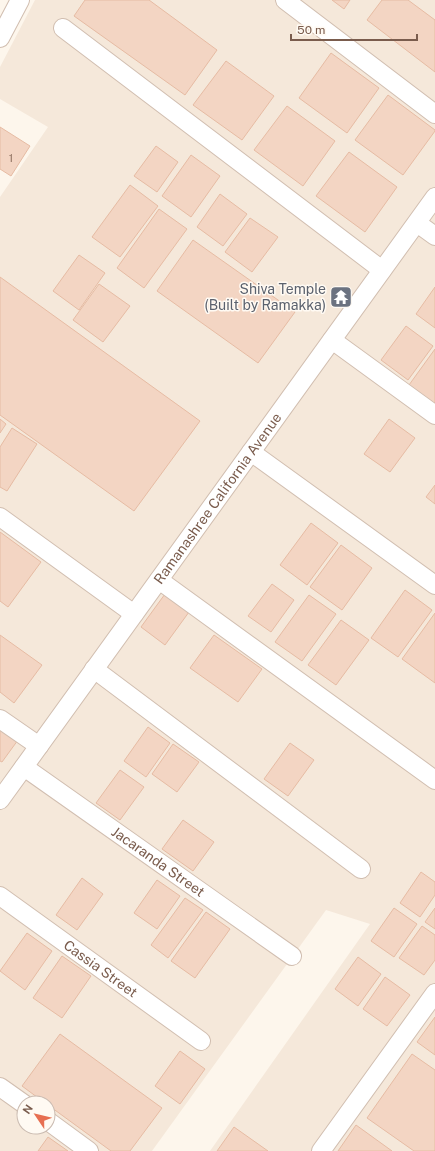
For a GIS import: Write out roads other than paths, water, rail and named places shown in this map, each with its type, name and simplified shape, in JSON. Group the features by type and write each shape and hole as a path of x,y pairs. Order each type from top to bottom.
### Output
{"street":[{"path":"0,38 20,0"},
{"path":"285,0 435,114"},
{"path":"63,28 382,270"},
{"name":"Ramanashree California Avenue","path":"0,800 435,197"},
{"path":"416,223 435,236"},
{"path":"332,340 435,415"},
{"path":"251,452 435,585"},
{"path":"0,517 134,614"},
{"path":"159,580 435,780"},
{"path":"94,669 361,869"},
{"path":"0,719 39,746"},
{"name":"Jacaranda Street","path":"24,767 292,956"},
{"name":"Cassia Street","path":"0,896 201,1041"},
{"path":"321,1151 435,993"},
{"path":"0,1086 16,1098"},
{"path":"56,1127 89,1151"}],"place":[{"name":"Shiva Temple (Built by Ramakka)","path":"341,297"}]}
